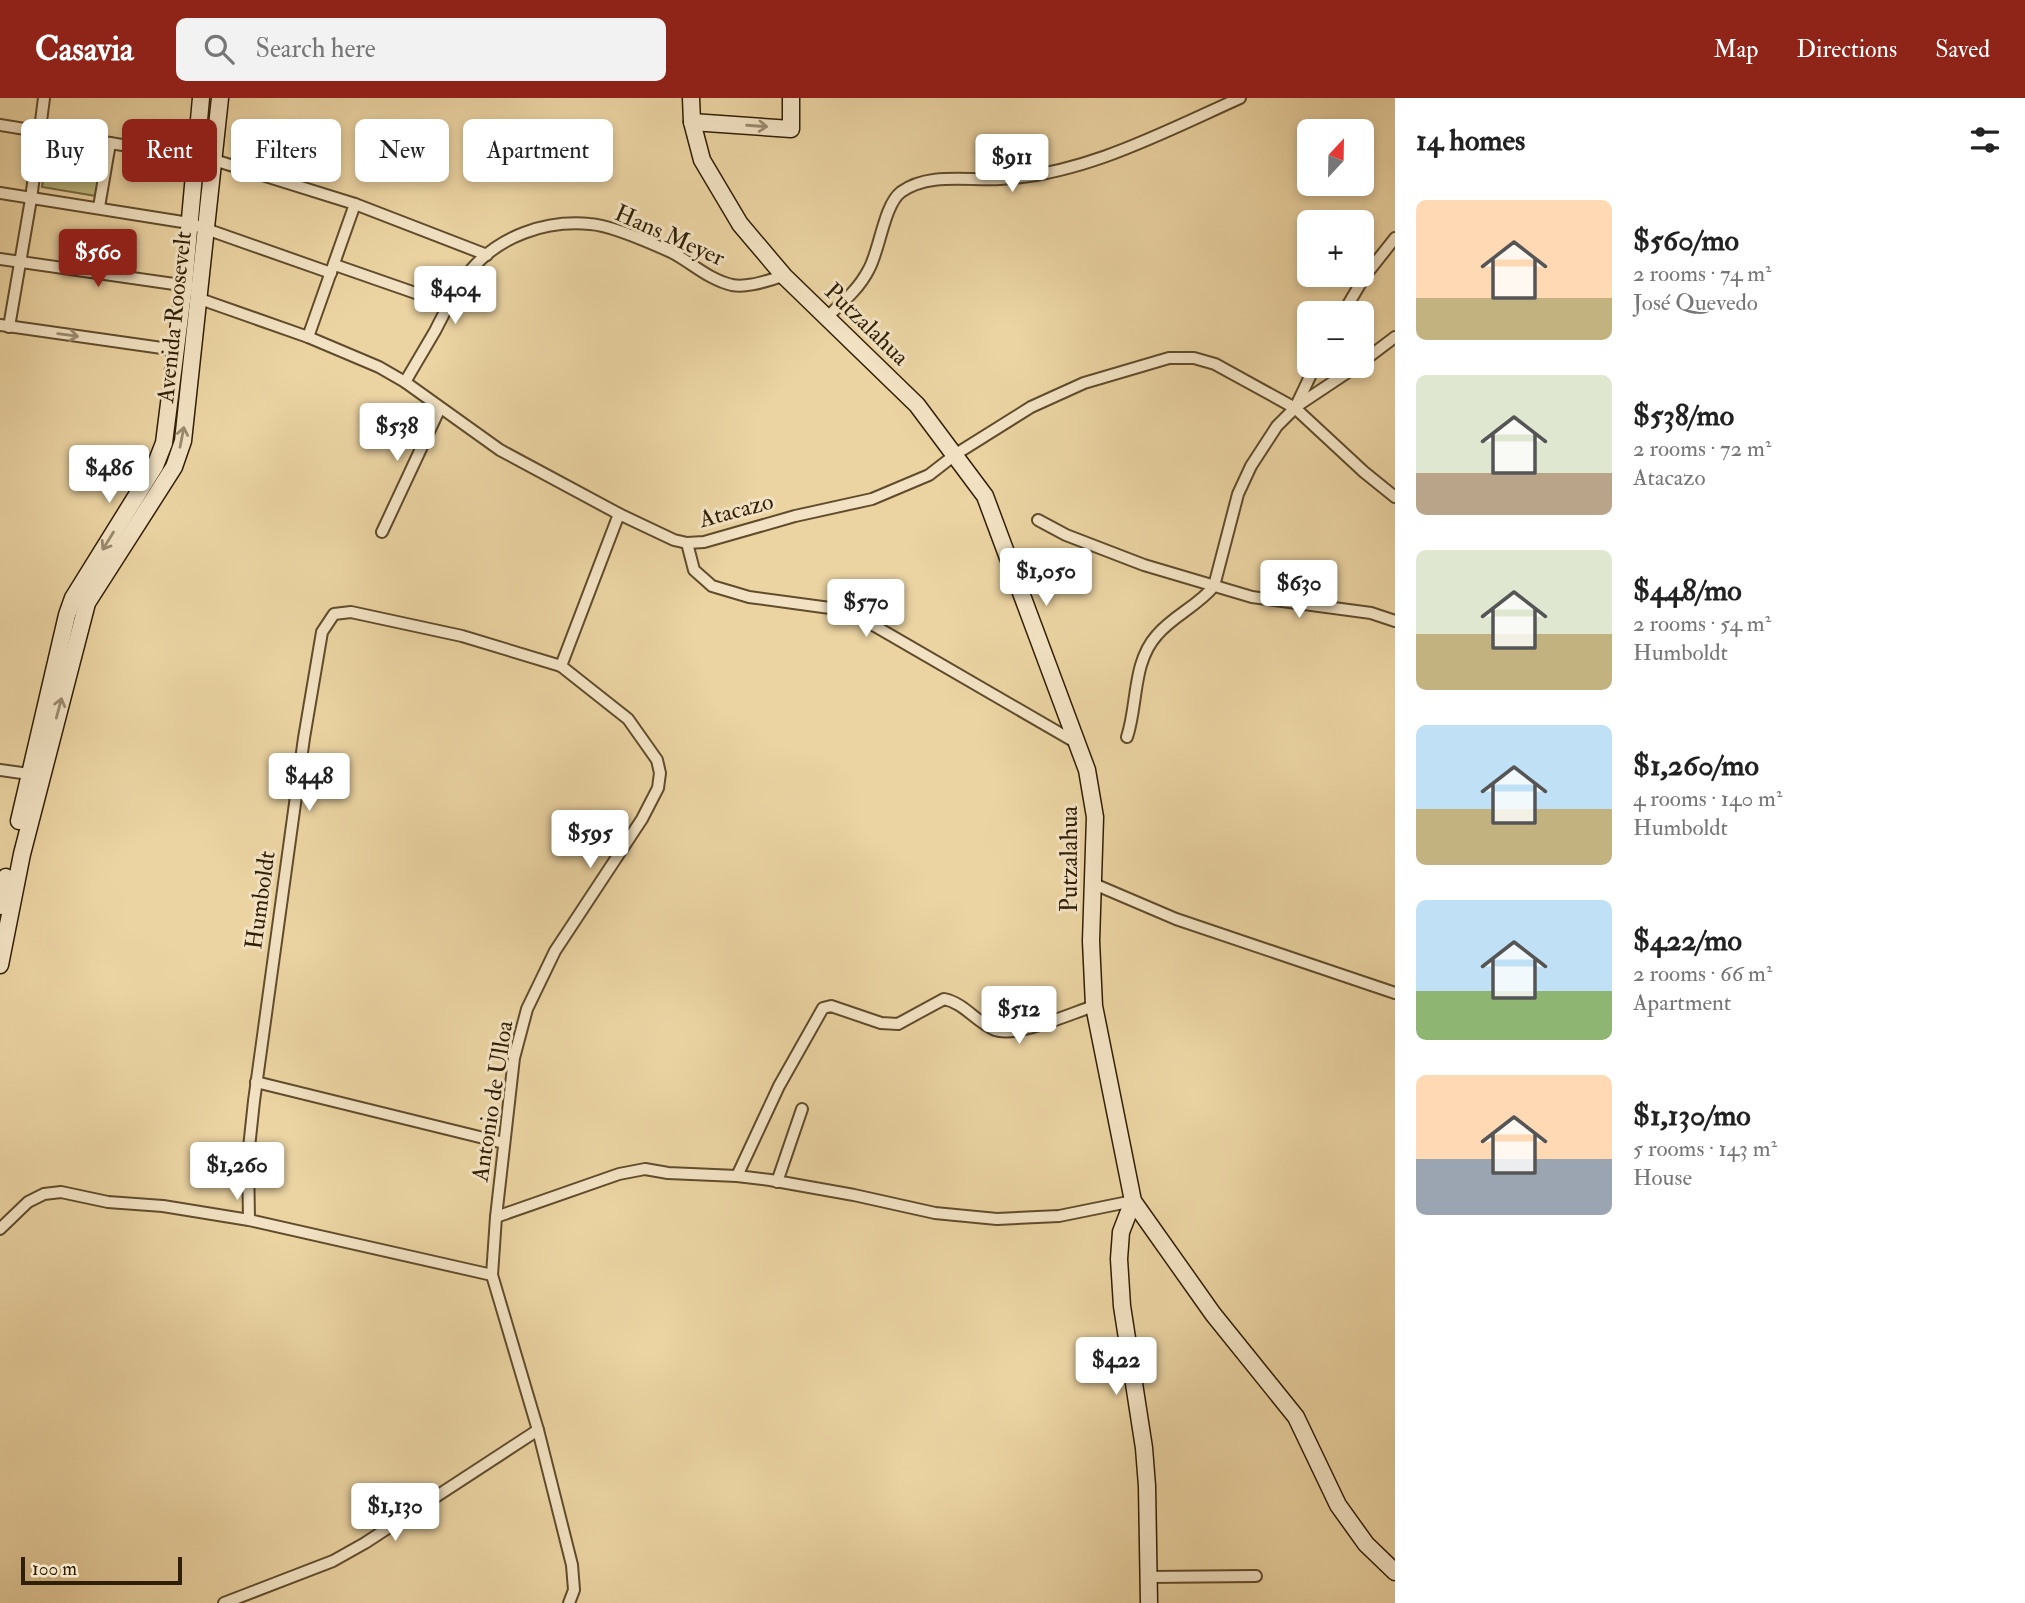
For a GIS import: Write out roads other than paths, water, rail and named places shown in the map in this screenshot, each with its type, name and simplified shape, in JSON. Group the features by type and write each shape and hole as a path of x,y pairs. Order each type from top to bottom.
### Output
{"street":[{"path":"41,119 44,98"},
{"name":"Avenida Roosevelt","path":"199,119 201,98"},
{"name":"Avenida Roosevelt","path":"217,135 220,98"},
{"name":"Putzalahua","path":"691,98 692,122 702,160 740,224 785,276 917,405 985,496 1087,770 1095,817 1091,941 1094,1006 1133,1201 1213,1314 1296,1417 1338,1505 1366,1544 1395,1572"},
{"path":"692,122 791,129 791,98"},
{"path":"827,317 854,292 864,278 875,258 888,214 899,193 914,185 929,180 1032,176 1079,165 1147,139 1240,98"},
{"path":"0,125 21,128"},
{"path":"99,207 110,143 122,145"},
{"path":"217,161 355,204 487,256"},
{"path":"33,182 4,326 176,350"},
{"name":"Avenida Roosevelt","path":"0,906 29,774 73,598 155,466 164,443 184,285 193,182"},
{"name":"Avenida Roosevelt","path":"0,965 22,854 87,603 174,467 183,441 212,182"},
{"path":"0,193 189,223 447,304"},
{"path":"308,337 355,204"},
{"name":"Hans Meyer","path":"405,382 447,304 471,270 502,242 521,232 551,226 591,223 672,253 714,278 733,285 753,284 785,276"},
{"path":"1350,301 1365,276 1395,238"},
{"name":"Atacazo","path":"0,259 184,285 379,367 405,382 500,450 619,514 674,540 687,543 704,542 795,516 872,499 929,475 956,454 1031,407 1084,383 1169,358 1194,358 1215,364 1295,408 1395,497"},
{"path":"1374,353 1395,337"},
{"path":"1295,408 1309,378"},
{"path":"1127,737 1139,676 1154,638 1168,622 1205,597 1214,586 1242,484 1251,466 1278,426 1295,408 1339,378"},
{"path":"382,531 440,408"},
{"path":"561,666 619,514"},
{"path":"1038,520 1066,535 1111,553 1252,597 1371,613 1395,621"},
{"path":"687,543 694,570 712,586 749,597 831,608 861,618 1075,742"},
{"name":"Humboldt","path":"249,1220 248,1157 256,1082 304,738 322,632 334,614 351,612 462,636 561,666"},
{"name":"Antonio de Ulloa","path":"561,666 628,719 657,760 660,773 658,788 642,819 555,951 527,1009 514,1059 496,1217 492,1275 538,1430 572,1565 574,1590 569,1603"},
{"path":"0,770 29,774"},
{"path":"1094,884 1176,919 1395,993"},
{"path":"737,1176 779,1086 823,1008 831,1006 881,1023 898,1024 944,999 953,1001 995,1030 1009,1032 1094,1006"},
{"path":"256,1082 505,1143"},
{"path":"777,1182 802,1109"},
{"path":"496,1217 619,1174 645,1169 668,1173 737,1176 854,1195 935,1213 997,1219 1059,1216 1133,1201"},
{"path":"0,1229 28,1202 44,1194 61,1192 108,1202 163,1206 249,1220 492,1275"},
{"path":"1133,1201 1121,1232 1119,1258 1124,1320 1144,1448 1149,1603"},
{"path":"224,1603 333,1561 377,1536 538,1430"},
{"path":"1149,1577 1256,1576"}]}
